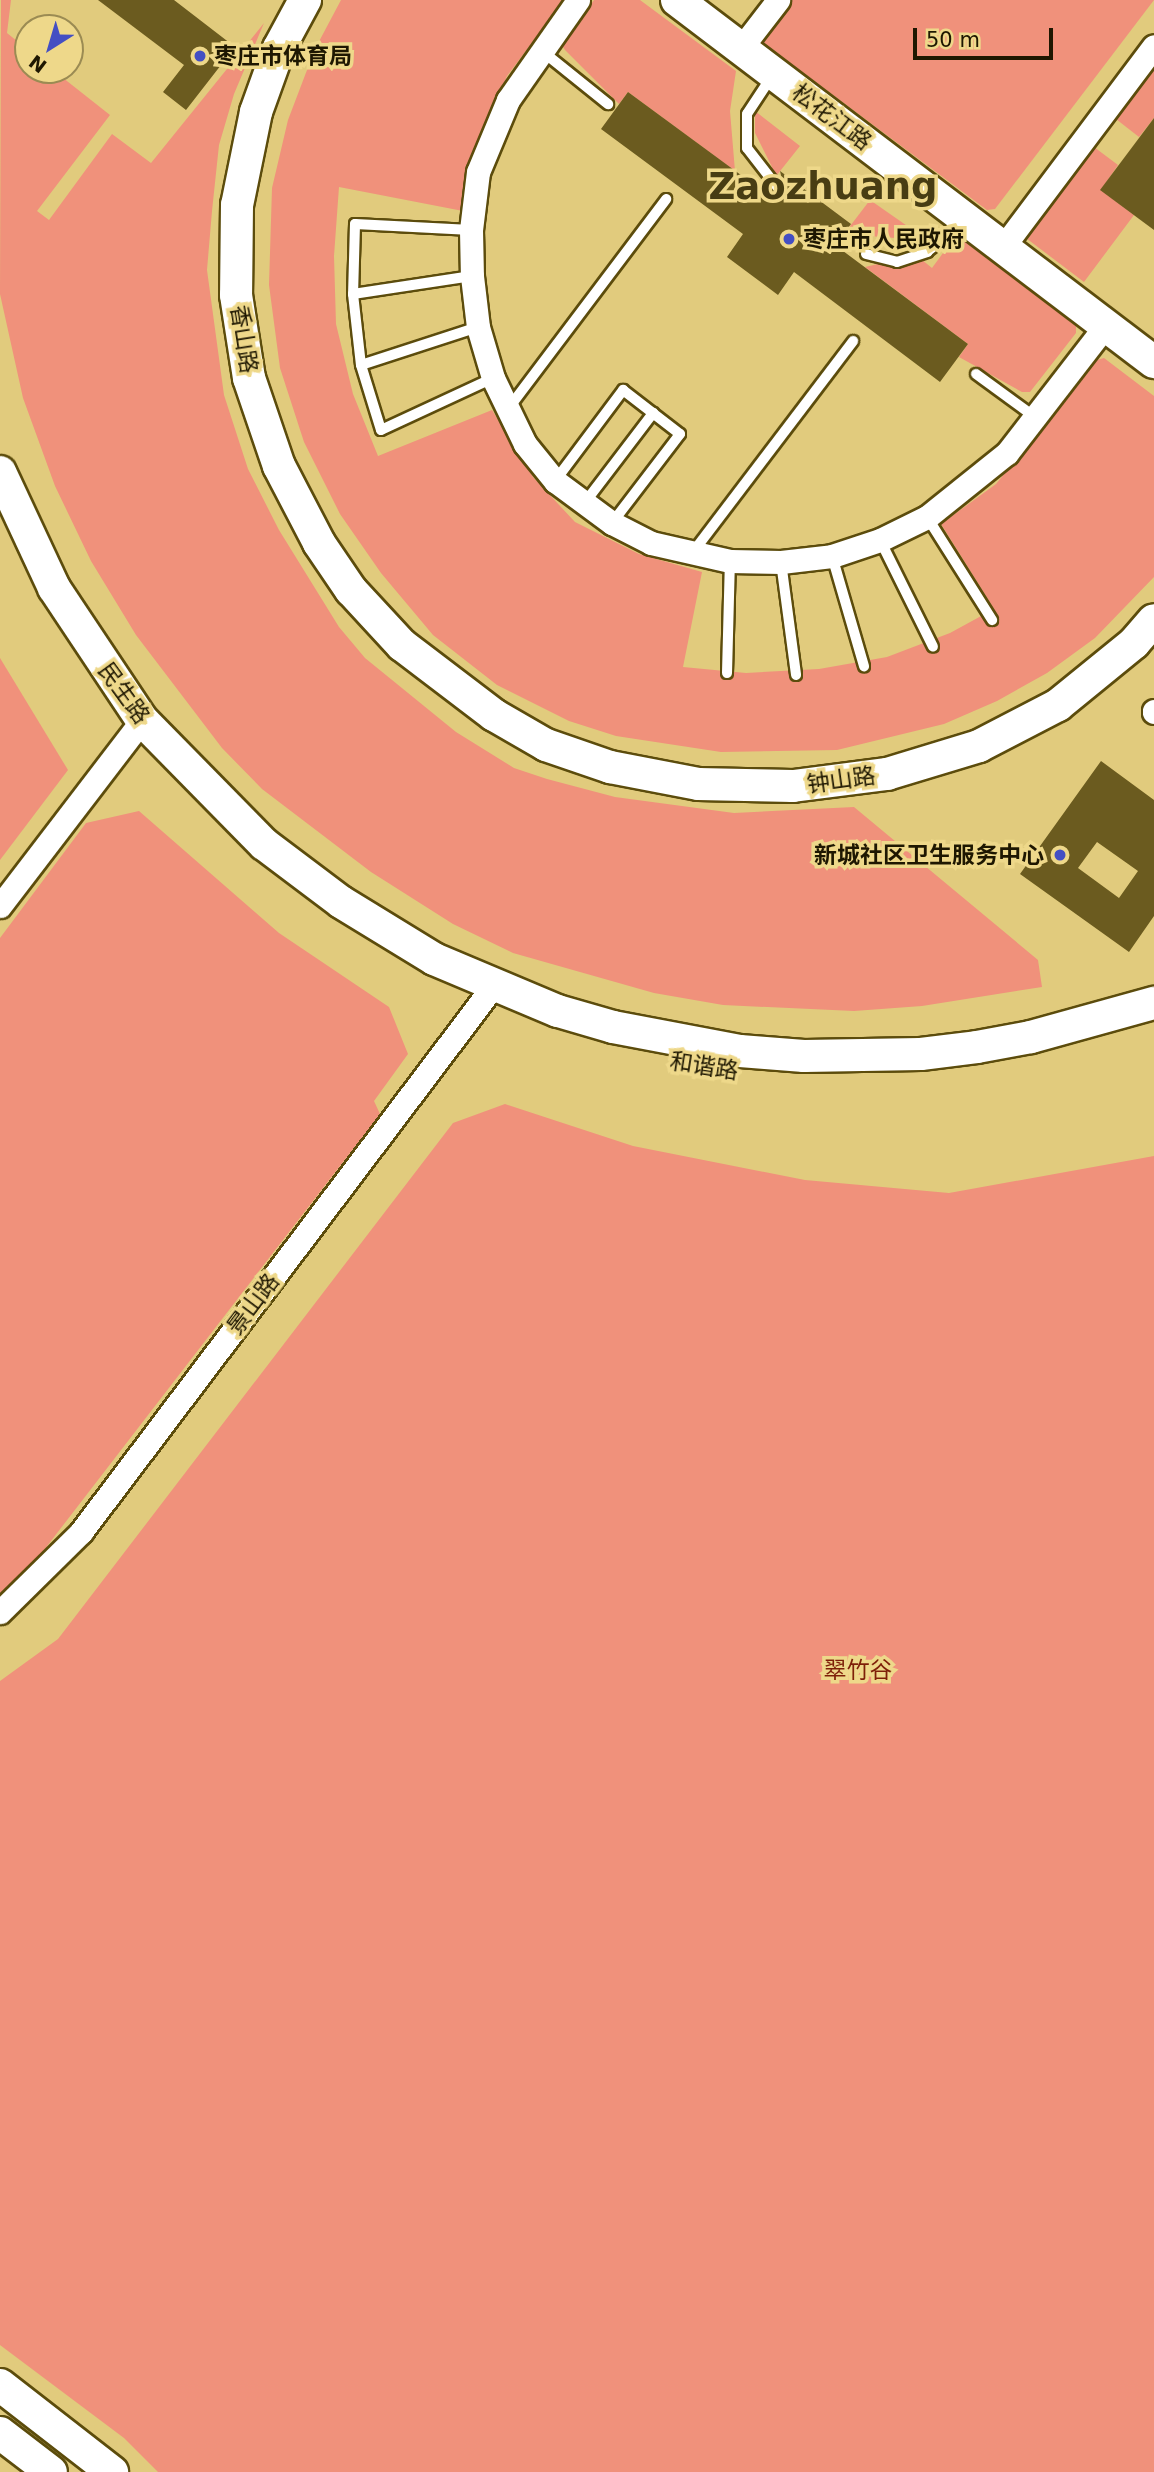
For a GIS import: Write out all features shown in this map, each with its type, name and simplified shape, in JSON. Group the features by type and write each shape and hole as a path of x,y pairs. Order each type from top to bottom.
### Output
{"main road":[{"name":"香山路","path":"305,0 279,48 256,112 237,205 236,295 249,378 279,466 319,543 351,590 402,645 494,715"},
{"name":"松花江路","path":"677,0 1154,362"},
{"name":"民生路","path":"0,472 54,589 135,728"},
{"name":"民生路","path":"0,529 36,599 220,833 295,883"},
{"name":"钟山路","path":"494,715 546,745 610,767 698,784 793,786 887,774 979,746 1058,705 1133,643 1154,620"},
{"name":"和谐路","path":"295,883 365,943 608,1048 700,1066 803,1077 923,1075 981,1068 1154,1025"},
{"name":"和谐路","path":"487,994 613,1027 728,1049 804,1056 921,1054 977,1047 1031,1037 1154,1003"},
{"path":"2,2390 112,2472"},
{"path":"0,2433 51,2472"}],"street":[{"path":"578,0 508,100 478,173 471,230 472,276 478,327 493,378 507,411 526,444 555,481 583,505 612,523 651,543 692,555 730,561 781,562 832,556 880,540 927,517 1007,453 1105,325"},
{"path":"741,48 778,0"},
{"path":"1003,247 1154,46"},
{"path":"0,906 135,728"},
{"name":"景山路","path":"0,1612 81,1532 487,994"}],"lane":[{"path":"541,51 608,104"},
{"path":"774,73 747,114 747,148 778,188"},
{"path":"507,411 666,199"},
{"path":"866,254 897,262 927,252 967,220"},
{"path":"471,230 355,224 353,294 361,365 381,430 493,378"},
{"path":"353,294 472,276"},
{"path":"361,365 478,327"},
{"path":"692,555 853,341"},
{"path":"976,374 1035,417"},
{"path":"555,481 623,390 680,434 612,523"},
{"path":"583,505 653,413"},
{"path":"927,517 992,620"},
{"path":"880,540 933,647"},
{"path":"832,556 864,666"},
{"path":"727,673 730,561"},
{"path":"781,562 796,675"}],"green space":[{"path":"1,0 11,0 7,33 14,39 14,84 71,84 110,115 37,211 49,220 112,134 151,163 264,23 234,94 219,145 207,270 224,395 248,469 279,530 339,627 365,658 456,732 514,768 615,797 734,813 854,807 1038,960 1042,987 922,1006 854,1011 723,1005 654,993 513,953 453,924 371,872 262,789 222,748 136,635 91,561 55,486 23,398 0,294"},
{"path":"341,0 564,0 507,76 471,157 463,211 339,187 334,256 336,324 353,394 378,456 492,410 533,477 575,522 639,554 702,572 683,667 746,673 819,669 887,657 950,633 994,609 941,524 996,484 1097,360 1104,358 1154,396 1154,577 1095,638 1047,673 997,701 944,724 837,750 721,752 616,736 569,721 497,685 433,635 381,573 340,514 304,442 280,368 269,285 272,188 288,120 315,49"},
{"path":"594,0 640,0 736,71 730,111 735,171 628,92 619,104 565,50 561,44"},
{"path":"779,0 1154,0 995,209 987,210 758,39"},
{"path":"1154,51 1154,118 1139,137 1107,112"},
{"path":"755,111 800,146 773,180 772,167 755,133"},
{"path":"1086,141 1118,165 1101,190 1134,215 1084,282 1018,232"},
{"path":"870,200 913,230 895,238 844,234"},
{"path":"954,238 965,239 1076,322 1076,333 1030,392 1022,392 959,357 968,344 865,267 916,255 932,268"},
{"path":"0,658 68,770 0,860"},
{"path":"139,811 279,933 389,1007 408,1054 374,1101 380,1114 34,1563 0,1595 0,938 86,823"},
{"name":"翠竹谷","path":"505,1104 633,1146 805,1180 949,1193 1154,1156 1154,2472 158,2472 124,2438 0,2345 0,1681 58,1639 453,1123"}],"building":[{"name":"枣庄市体育局","path":"98,0 174,0 235,47 186,110 163,92 184,65"},
{"name":"枣庄市人民政府","path":"628,92 764,192 768,188 776,195 785,192 780,171 851,224 835,245 968,344 940,382 794,272 778,295 727,257 743,234 601,129"},
{"path":"1154,118 1154,230 1100,190"},
{"name":"新城社区卫生服务中心","path":"1101,761 1154,800 1154,916 1129,952 1020,874","holes":["1097,842 1138,871 1119,898 1078,868"]}],"place":[{"name":"枣庄市体育局","path":"200,56"},
{"name":"枣庄市人民政府","path":"789,239"},
{"name":"新城社区卫生服务中心","path":"1060,855"}],"district":[{"name":"Zaozhuang","path":"823,187"}]}
